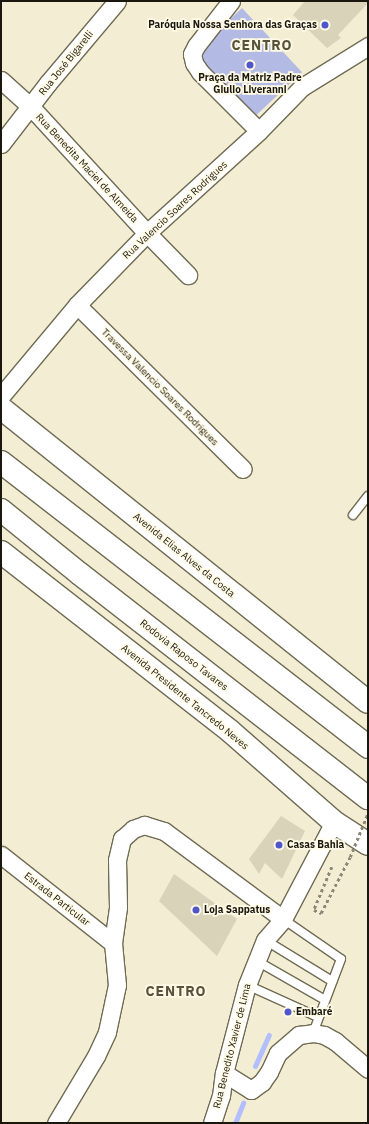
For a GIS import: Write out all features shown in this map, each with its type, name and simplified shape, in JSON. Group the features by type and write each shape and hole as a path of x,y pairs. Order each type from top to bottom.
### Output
{"main road":[{"name":"Avenida Elias Alves da Costa","path":"1,408 368,702"},
{"path":"1,455 36,489"},
{"path":"1,462 368,747"},
{"name":"Rodovia Raposo Tavares","path":"1,510 80,574 368,798"},
{"name":"Avenida Presidente Tancredo Neves","path":"1,553 230,731 334,822 368,844"}],"street":[{"name":"Rua José Bigarelli","path":"1,144 48,83 117,1"},
{"path":"231,1 196,46 192,54 194,63 200,72 259,131"},
{"name":"Rua Valencio Soares Rodrigues","path":"1,396 77,305 147,233 259,131 302,87 368,46"},
{"name":"Rua Benedita Maciel de Almeida","path":"1,80 31,107 147,233 188,275"},
{"name":"Travessa Valencio Soares Rodrigues","path":"77,305 243,469"},
{"name":"Rua Benedito Xavier de Lima","path":"212,1123 221,1096 224,1073 247,985 265,940 283,919 334,822"},
{"path":"56,1123 96,1056 107,1032 117,986 114,943 118,907 117,860 122,839 133,829 144,825 164,831 283,919"},
{"name":"Estrada Particular","path":"1,855 114,943"},
{"path":"224,1073 250,1090 262,1082 269,1072 278,1053 299,1035 316,1025 324,1035 335,1041 368,1069"}],"lane":[{"path":"353,515 368,496"},
{"path":"247,985 316,1025 341,959 283,919"},
{"path":"265,940 332,981"},
{"path":"257,961 325,1000"}],"path":[{"path":"332,866 314,910 321,913 350,857 368,813"}],"shaded area":[{"name":"Praça da Matriz Padre Giulio Liveranni","path":"242,8 302,72 253,118 193,54"}],"building":[{"name":"Paróquia Nossa Senhora das Graças","path":"305,1 368,1 368,3 338,35 341,38 327,48 293,15"},
{"name":"Casas Bahia","path":"281,816 305,831 282,879 265,863 259,874 249,859"},
{"name":"Loja Sappatus","path":"174,874 237,919 217,956 159,901"}],"waterway":[{"path":"255,1066 269,1035"},
{"path":"235,1123 243,1103"}],"place":[{"name":"Paróquia Nossa Senhora das Graças","path":"325,25"},
{"name":"Praça da Matriz Padre Giulio Liveranni","path":"250,65"},
{"name":"Casas Bahia","path":"279,845"},
{"name":"Loja Sappatus","path":"196,910"},
{"name":"Embaré","path":"288,1012"}],"district":[{"name":"CENTRO","path":"262,45"},
{"name":"CENTRO","path":"176,991"}]}
